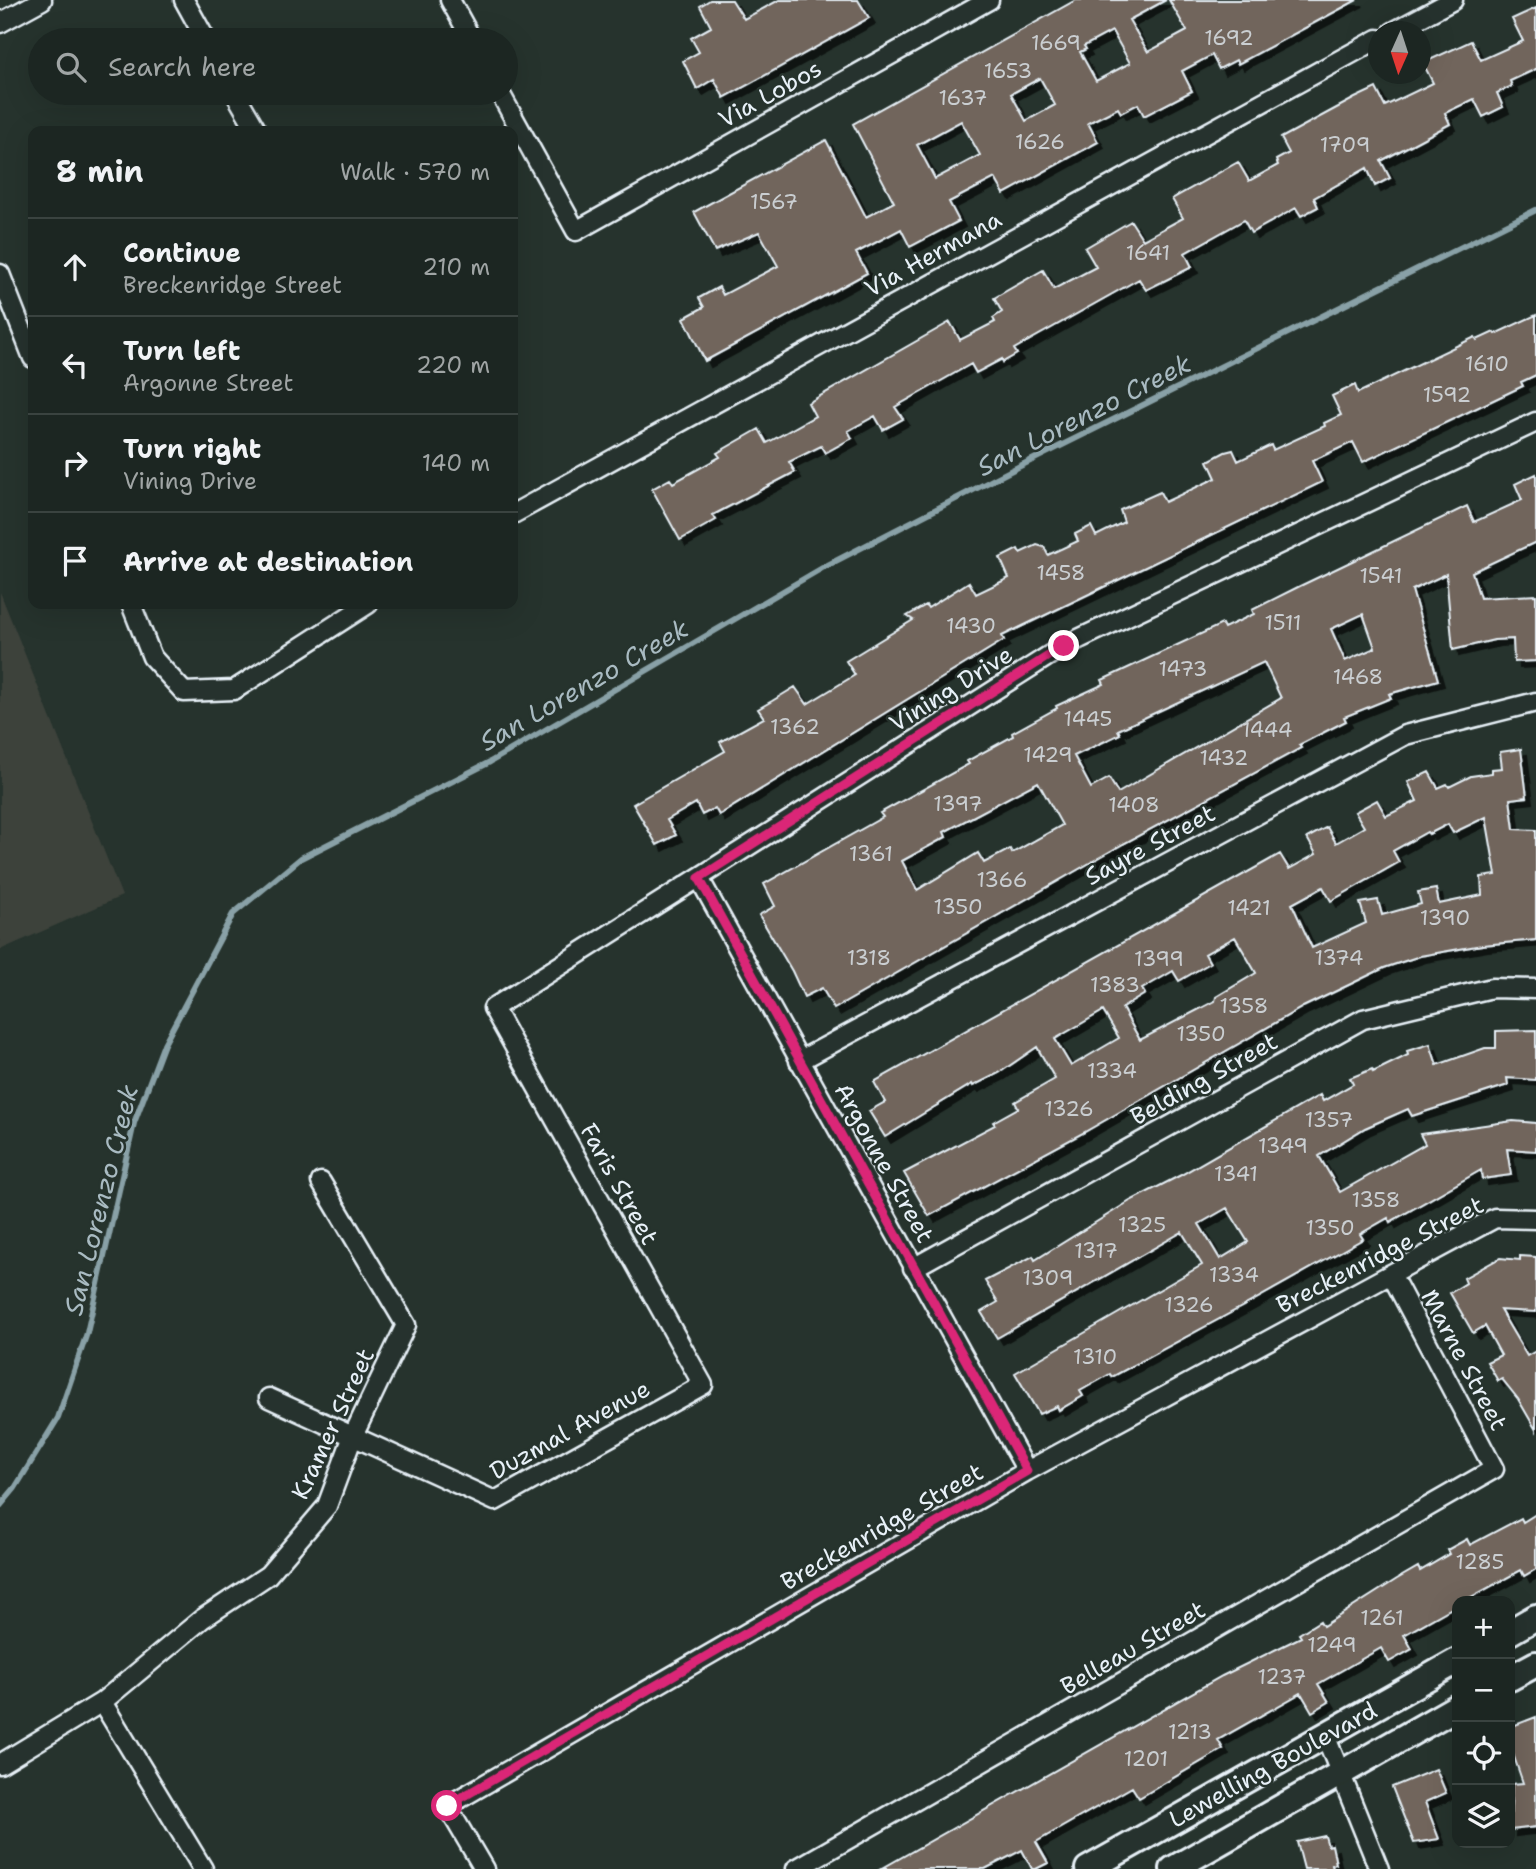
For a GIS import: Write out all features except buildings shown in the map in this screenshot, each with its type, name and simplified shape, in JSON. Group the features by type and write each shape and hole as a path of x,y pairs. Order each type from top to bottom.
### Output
{"main road":[{"path":"1515,1629 1536,1617"},
{"name":"Lewelling Boulevard","path":"1088,1869 1452,1664"},
{"path":"1515,1675 1536,1664"},
{"name":"Lewelling Boulevard","path":"1173,1869 1452,1710"}],"street":[{"path":"0,23 42,0"},
{"path":"184,0 199,28"},
{"path":"450,0 465,28"},
{"name":"Via Lobos","path":"507,105 576,231 989,0"},
{"path":"1414,21 1453,0"},
{"name":"Via Hermana","path":"518,511 1368,44"},
{"path":"242,105 254,126"},
{"path":"0,274 28,345"},
{"name":"Vining Drive","path":"493,1007 1064,646 1536,422"},
{"path":"133,609 152,657 184,692 234,690 360,609"},
{"name":"Sayre Street","path":"799,1061 1405,735 1536,702"},
{"name":"Argonne Street","path":"699,878 1027,1471"},
{"name":"Belding Street","path":"913,1268 1363,1019 1492,988 1536,989"},
{"name":"Faris Street","path":"493,1007 703,1385"},
{"name":"Kramer Street","path":"0,1764 103,1702 202,1619 268,1575 327,1506 352,1436 406,1325 321,1182"},
{"name":"Breckenridge Street","path":"484,1869 447,1806 1027,1471 1391,1274 1495,1218 1536,1219"},
{"name":"Marne Street","path":"1391,1274 1494,1469"},
{"name":"Duzmal Avenue","path":"269,1398 495,1501 703,1385"},
{"name":"Belleau Street","path":"796,1869 1494,1469"},
{"path":"103,1702 203,1869"},
{"path":"1325,1735 1379,1869"}],"shaded area":[{"path":"0,592 122,896 0,950"}],"waterway":[{"name":"San Lorenzo Creek","path":"0,1506 15,1488 58,1418 87,1333 134,1123 164,1044 233,914 301,858 490,762 824,567 1012,470 1536,210"}],"route":[{"path":"447,1806 1027,1471 699,878 1064,646"}]}
